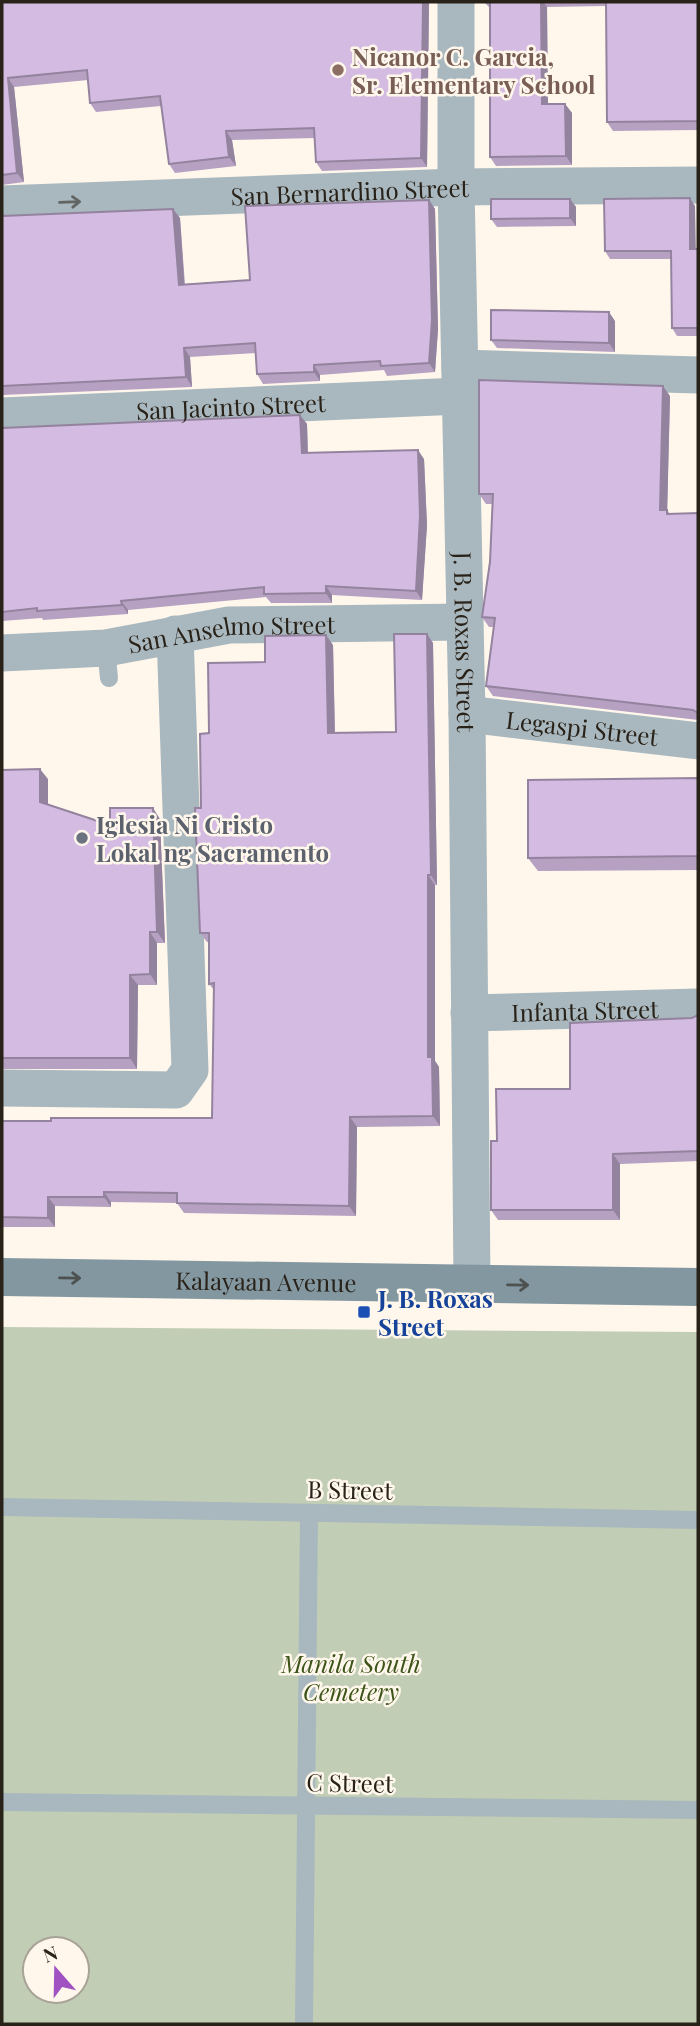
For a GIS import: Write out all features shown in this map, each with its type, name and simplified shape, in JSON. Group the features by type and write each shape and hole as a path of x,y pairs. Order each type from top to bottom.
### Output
{"main road":[{"name":"Kalayaan Avenue","path":"2,1277 698,1287"}],"street":[{"name":"J. B. Roxas Street","path":"456,2 456,187 467,714 472,1284"},
{"name":"San Bernardino Street","path":"2,204 456,187 698,186"},
{"name":"San Jacinto Street","path":"2,416 460,382 698,375"},
{"name":"San Anselmo Street","path":"2,653 108,663 175,634 229,625 463,622"},
{"path":"2,1088 176,1090 190,1070 175,634"},
{"name":"Legaspi Street","path":"467,714 698,741"},
{"name":"Infanta Street","path":"469,1013 698,1007"}],"lane":[{"name":"B Street","path":"2,1507 698,1520"},
{"path":"304,2024 309,1513"},
{"name":"C Street","path":"2,1802 698,1810"}],"green space":[{"name":"Manila South Cemetery","path":"2,1327 698,1332 698,2024 2,2024"}],"building":[{"path":"2,2 423,2 421,158 316,162 314,128 226,131 229,157 169,164 160,96 90,103 87,70 8,78 17,173 2,175"},
{"path":"490,2 541,2 542,104 565,104 566,156 490,157"},
{"path":"606,2 698,2 698,121 607,122"},
{"path":"690,198 690,249 698,249 698,328 672,328 671,251 605,251 604,199"},
{"path":"491,199 570,199 570,218 491,219"},
{"path":"429,200 432,320 429,363 381,366 380,361 314,365 314,372 257,374 255,343 184,348 186,377 2,386 2,216 173,209 179,285 250,280 245,206"},
{"path":"491,310 609,312 609,343 491,340"},
{"path":"479,380 663,386 660,510 667,510 667,514 698,513 698,713 693,710 486,686 495,618 482,617 490,562 493,494 479,494"},
{"path":"300,415 302,453 418,450 420,516 416,591 326,586 326,593 264,594 264,587 121,601 122,605 2,612 2,428"},
{"path":"394,634 427,634 431,875 428,875 428,1057 432,1057 433,1116 350,1117 349,1206 177,1203 177,1193 104,1192 104,1197 48,1197 48,1218 2,1217 2,1121 51,1121 51,1118 212,1118 214,983 209,984 209,933 200,933 195,808 201,808 200,734 209,733 208,663 265,662 265,636 326,635 328,733 396,732"},
{"path":"40,769 40,802 110,825 110,808 153,808 157,932 150,932 150,974 130,975 130,1058 2,1058 2,770"},
{"path":"698,778 698,856 528,858 528,780"},
{"path":"698,1015 698,1151 613,1154 613,1210 491,1210 491,1141 497,1141 496,1089 570,1089 570,1023 692,1018"}],"place":[{"name":"Nicanor C. Garcia, Sr. Elementary School","path":"338,70"},
{"name":"Iglesia Ni Cristo Lokal ng Sacramento","path":"82,838"},
{"name":"J. B. Roxas Street","path":"364,1312"}]}
